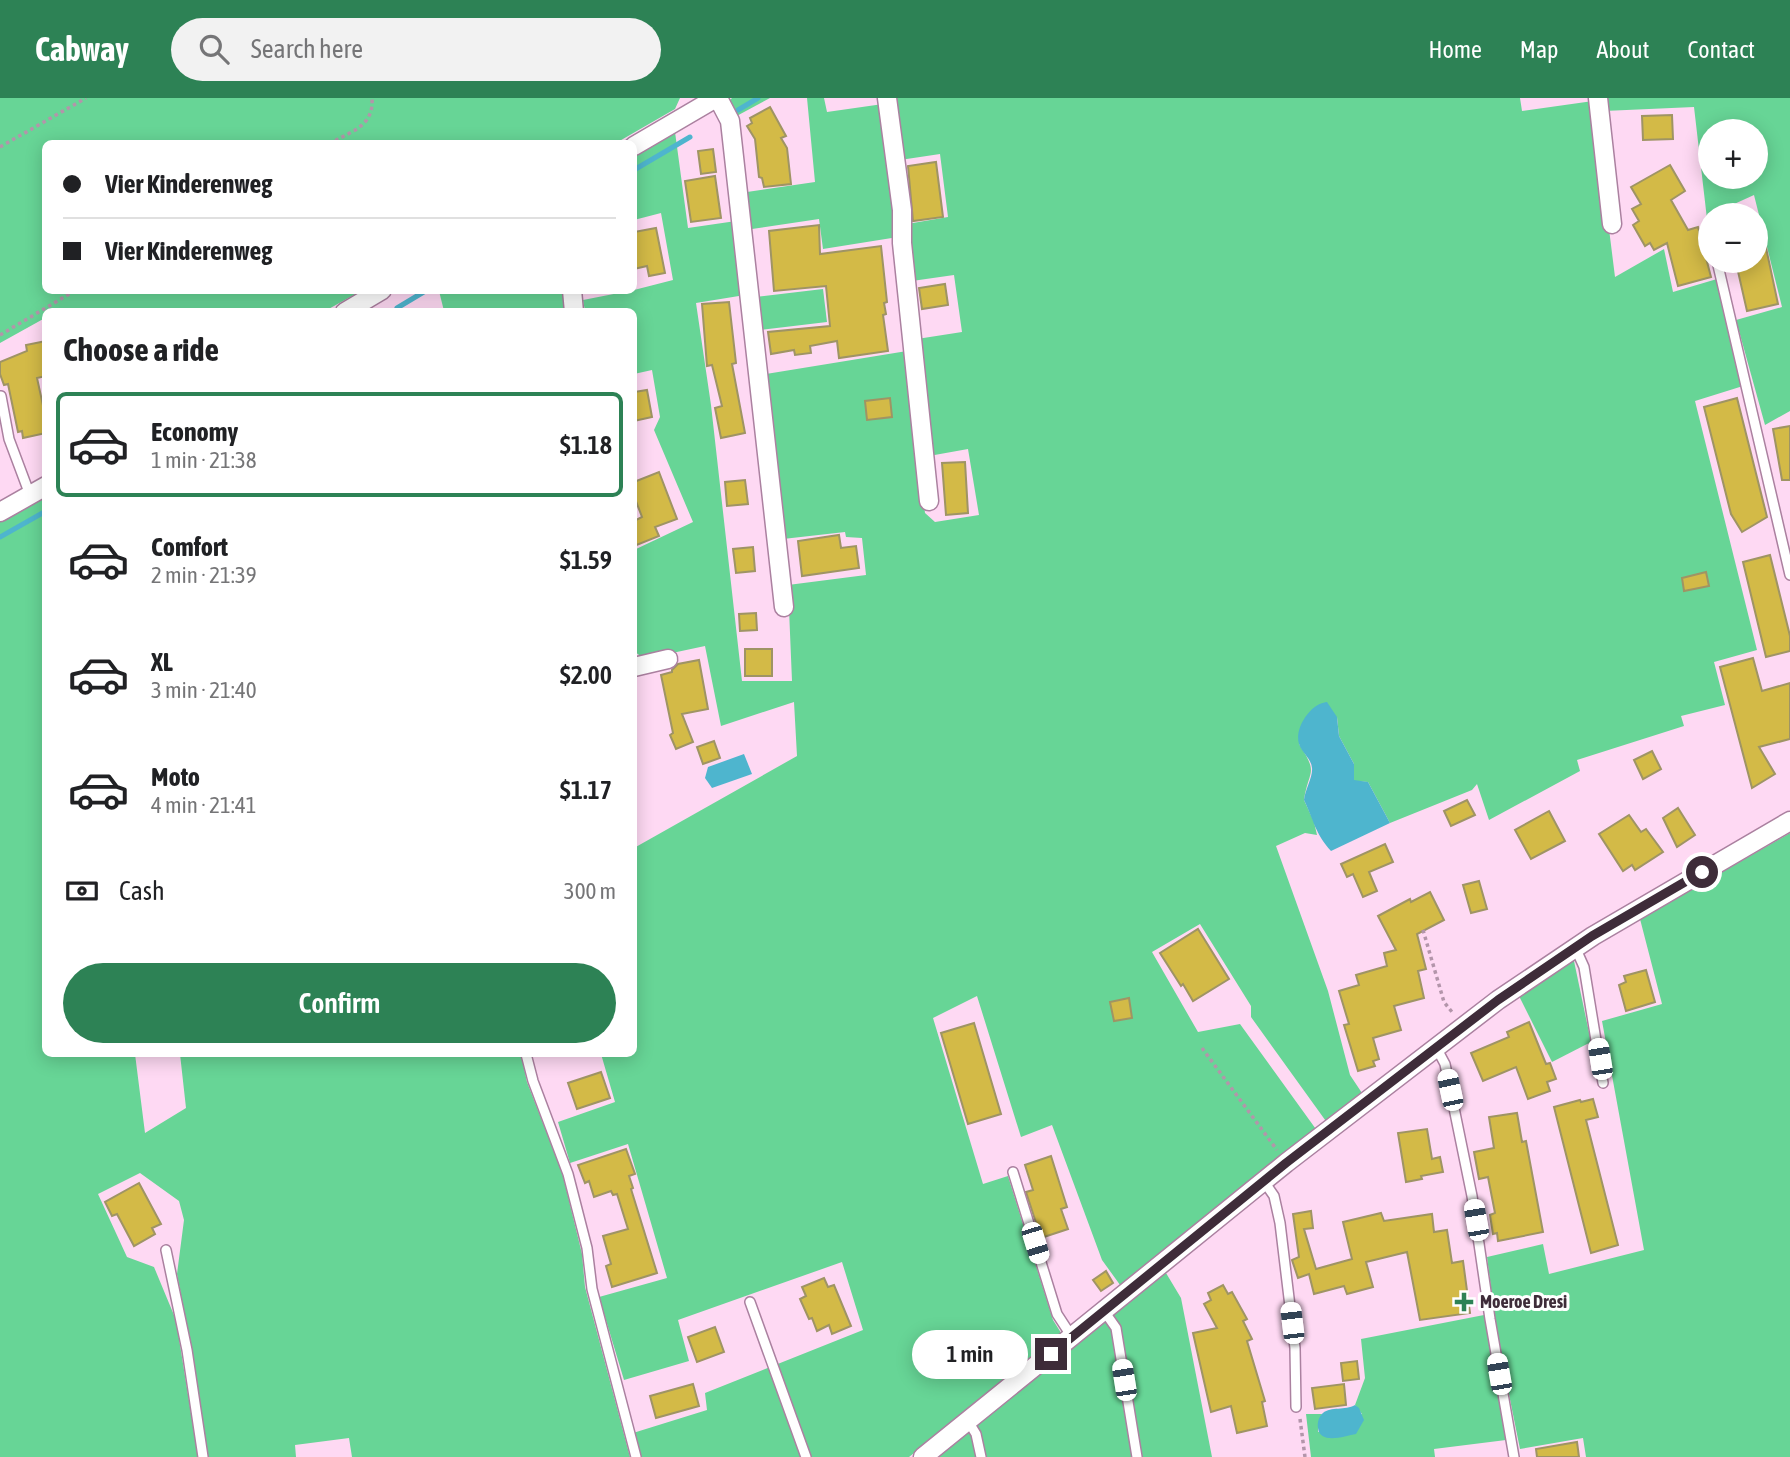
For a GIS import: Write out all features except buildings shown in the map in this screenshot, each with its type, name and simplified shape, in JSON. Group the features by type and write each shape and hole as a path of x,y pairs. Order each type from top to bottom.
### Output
{"street":[{"path":"637,144 692,105 717,98 730,121 784,607"},
{"path":"887,98 902,210 902,243 929,501"},
{"path":"1598,98 1612,224"},
{"path":"352,308 375,294"},
{"path":"0,512 38,491"},
{"path":"637,666 668,659"},
{"path":"923,1457 1265,1183 1286,1163 1498,1000 1575,947 1790,821"}],"lane":[{"path":"1720,273 1790,575"},
{"path":"1,396 9,439 38,491"},
{"path":"1575,947 1584,967 1603,1083"},
{"path":"1437,1049 1445,1064 1472,1196 1514,1457"},
{"path":"527,1057 533,1081 568,1174 587,1248 592,1289 636,1457"},
{"path":"1013,1172 1058,1314 1072,1337"},
{"path":"1265,1183 1274,1196 1280,1223 1295,1348 1296,1407"},
{"path":"166,1250 187,1350 204,1457"},
{"path":"750,1302 806,1457"},
{"path":"1104,1311 1115,1328 1136,1457"},
{"path":"968,1421 976,1434 981,1457"}],"path":[{"path":"0,147 86,98"},
{"path":"336,140 368,121 373,111 372,98"},
{"path":"46,308 69,294"},
{"path":"0,335 42,310"},
{"path":"1423,930 1444,1002 1464,1028"},
{"path":"1202,1048 1286,1163"},
{"path":"1296,1407 1305,1457"}],"green space":[{"path":"0,98 680,98 675,109 621,140 42,140 42,294 356,294 330,308 42,308 42,320 0,343"},
{"path":"732,98 770,98 733,118 729,101"},
{"path":"807,98 824,98 827,112 883,104 898,237 823,249 819,219 752,229 747,192 815,182"},
{"path":"892,98 1520,98 1522,111 1593,101 1615,277 1664,249 1673,292 1717,279 1743,386 1695,401 1757,650 1714,662 1725,705 1681,716 1684,726 1577,760 1580,771 1489,820 1477,784 1472,790 1390,823 1368,782 1354,781 1354,764 1339,736 1337,717 1299,744 1311,767 1304,800 1317,835 1305,833 1276,846 1328,991 1350,1075 1364,1096 1328,1124 1251,1017 1251,1006 1200,924 1152,952 1198,1032 1240,1024 1318,1132 1123,1289 1102,1260 1052,1125 1021,1137 977,996 933,1018 983,1184 1008,1176 1053,1320 1063,1336 909,1457 641,1457 633,1433 707,1410 705,1393 863,1330 842,1262 678,1320 689,1361 624,1380 599,1297 667,1278 628,1144 570,1163 558,1122 615,1102 602,1057 637,1057 637,846 797,756 794,702 721,726 705,646 644,659 637,653 637,549 693,522 654,430 660,417 652,370 637,373 637,308 584,308 583,300 614,294 637,294 637,289 673,280 661,213 637,219 637,154 675,132 688,228 736,221 745,295 696,303 711,405 742,681 792,681 788,585 866,575 862,538 846,537 845,532 783,539 766,374 907,351 925,513 935,522 979,515 968,449 929,456 917,339 962,332 954,275 912,281 907,224 948,217 940,154 900,160"},
{"path":"1603,98 1790,98 1790,411 1765,425 1736,320 1782,307 1768,251 1768,203 1756,203 1754,195 1736,203 1705,203 1704,189 1768,189 1768,119 1698,119 1698,141 1694,107 1604,111"},
{"path":"823,289 827,322 759,330 755,297"},
{"path":"440,294 573,294 575,308 443,308"},
{"path":"42,494 42,1057 135,1057 145,1133 186,1108 180,1057 522,1057 527,1082 562,1172 582,1254 585,1287 630,1457 352,1457 349,1438 295,1445 296,1457 205,1457 188,1332 177,1274 184,1220 179,1201 140,1173 98,1194 127,1257 154,1267 176,1320 198,1457 0,1457 0,518"},
{"path":"1790,833 1790,1457 1586,1457 1583,1438 1520,1449 1497,1335 1487,1257 1543,1244 1549,1274 1644,1250 1602,1021 1662,1004 1640,919"},
{"path":"1569,960 1574,961 1591,1042 1552,1062 1519,996"},
{"path":"1166,1273 1181,1298 1212,1457 1142,1457 1121,1328 1113,1315"},
{"path":"1484,1315 1506,1440 1434,1449 1435,1457 1311,1457 1306,1414 1322,1414 1318,1432 1362,1414 1355,1405 1365,1378 1361,1339"},
{"path":"1107,1321 1112,1330 1133,1457 986,1457 981,1432 975,1425"},
{"path":"967,1429 972,1437 976,1457 932,1457"}],"water":[{"path":"1327,702 1337,717 1339,736 1354,764 1354,780 1368,782 1390,823 1331,851 1318,832 1304,800 1312,768 1298,738 1305,717 1315,707"},
{"path":"744,754 752,774 712,788 705,778 708,767"},
{"path":"1355,1405 1364,1420 1356,1434 1328,1438 1320,1433 1318,1422 1323,1413"}],"waterway":[{"path":"738,110 758,98"},
{"path":"637,168 690,137"},
{"path":"397,308 420,294"},
{"path":"0,537 42,513"}],"place":[{"name":"Moeroe Dresi","path":"1464,1302"}],"route":[{"path":"1051,1354 1265,1183 1286,1163 1498,1000 1592,936 1702,872"}]}
